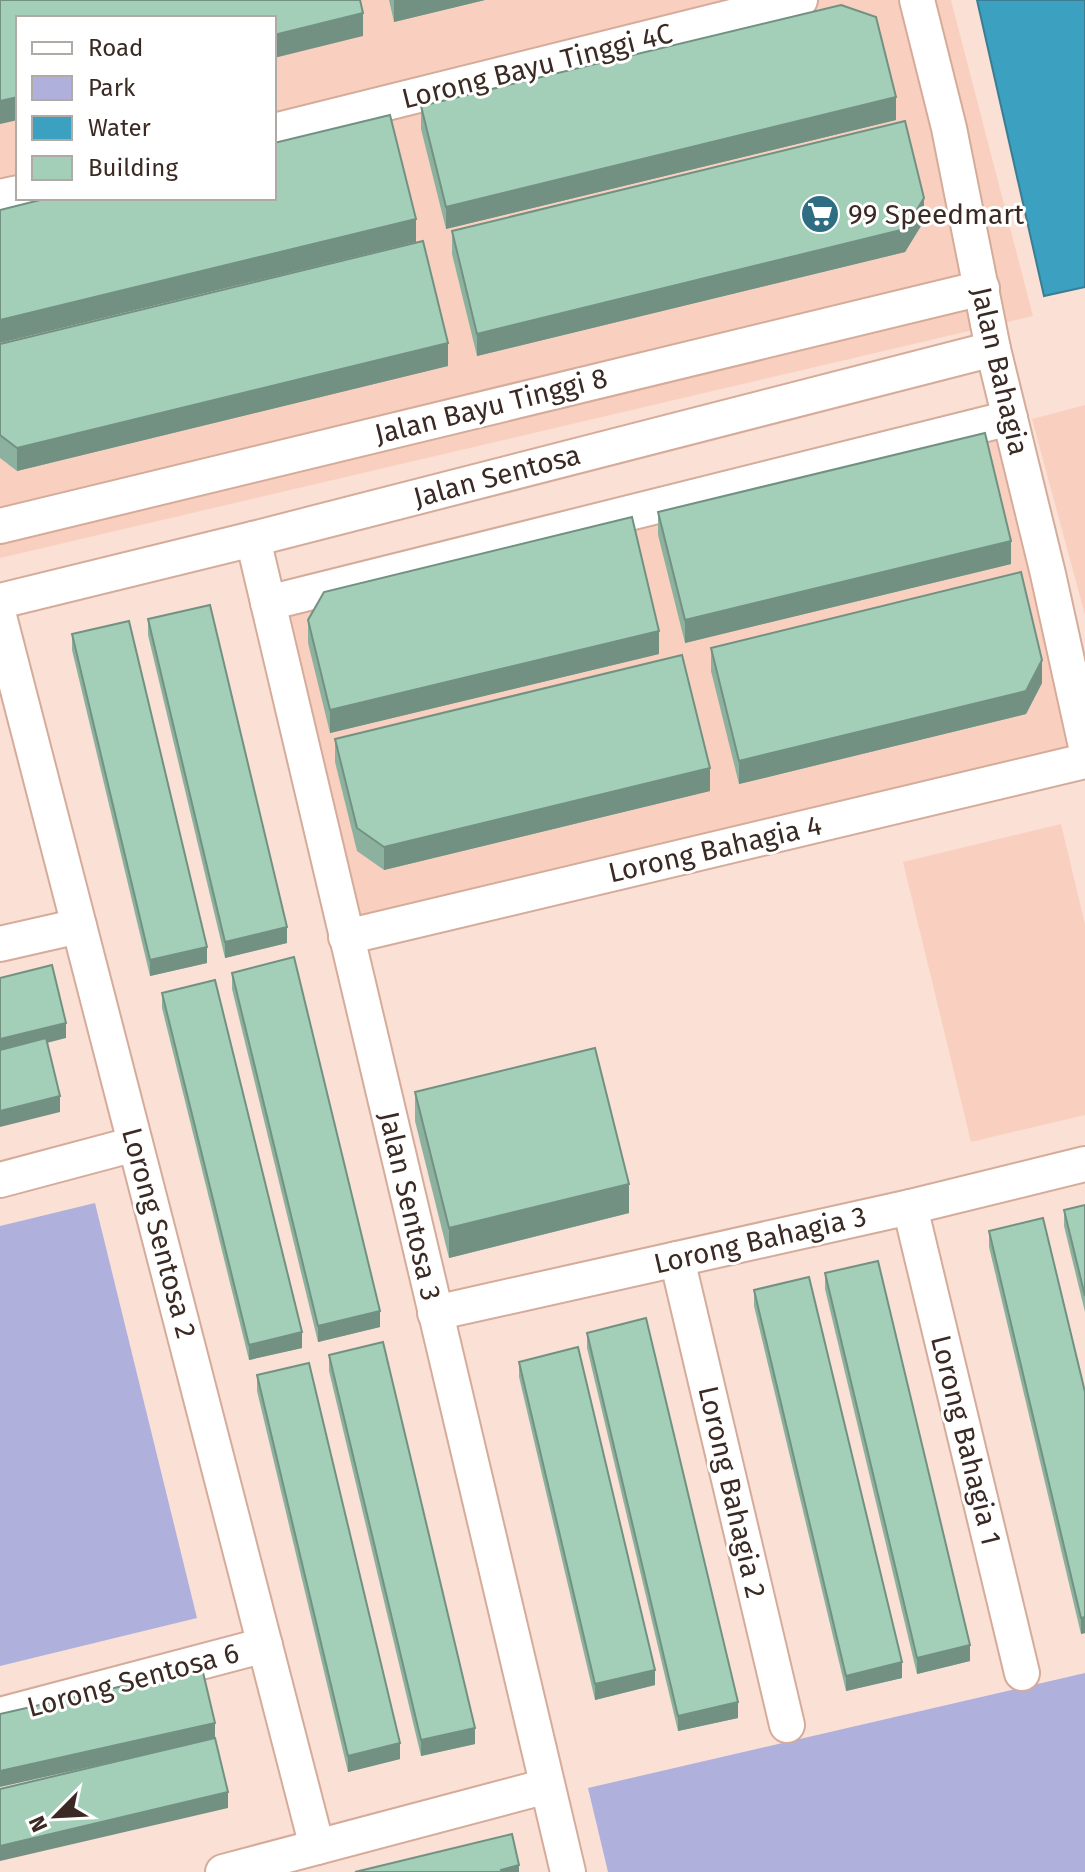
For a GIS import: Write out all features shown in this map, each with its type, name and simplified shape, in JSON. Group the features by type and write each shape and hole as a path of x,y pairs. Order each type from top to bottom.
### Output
{"street":[{"name":"Lorong Bayu Tinggi 4C","path":"276,131 800,0"},
{"name":"Jalan Bahagia","path":"917,0 949,128 993,349 1085,742"},
{"name":"Jalan Bayu Tinggi 8","path":"0,526 982,288"},
{"name":"Jalan Sentosa","path":"0,601 993,349"},
{"path":"268,603 1010,418"},
{"name":"Jalan Sentosa 3","path":"253,539 568,1872"},
{"name":"Lorong Sentosa 2","path":"0,620 317,1847"},
{"name":"Lorong Bahagia 4","path":"346,937 1085,761"},
{"path":"0,944 79,926"},
{"path":"0,1180 135,1144"},
{"name":"Lorong Bahagia 3","path":"435,1313 910,1207 1085,1164"},
{"name":"Lorong Bahagia 1","path":"910,1207 1022,1673"},
{"name":"Lorong Bahagia 2","path":"677,1259 787,1725"},
{"name":"Lorong Sentosa 6","path":"0,1715 265,1645"},
{"path":"223,1872 547,1786"}],"shaded area":[{"path":"0,0 951,0 1033,316 0,558"},
{"path":"1085,405 1085,615 1032,419"},
{"path":"998,436 1073,750 357,920 283,615"},
{"path":"1061,824 1085,924 1085,1115 971,1142 903,862"}],"green space":[{"path":"95,1203 197,1618 0,1666 0,1226"},
{"path":"1085,1673 1085,1872 608,1872 588,1788"}],"water":[{"path":"977,0 1085,0 1085,287 1044,296"}],"building":[{"path":"0,0 360,0 363,13 276,35 276,16 16,16 16,97 0,101"},
{"path":"841,5 876,17 896,97 446,207 421,106"},
{"path":"390,115 416,219 0,320 0,210 40,200 276,200 276,143"},
{"path":"905,121 924,198 905,229 477,334 452,231"},
{"path":"423,241 448,343 17,448 0,435 0,344"},
{"path":"985,433 1011,541 685,620 658,512"},
{"path":"632,517 659,631 330,710 308,620 324,592"},
{"path":"1021,572 1042,660 1026,691 739,761 711,648"},
{"path":"210,605 287,927 225,942 148,619"},
{"path":"129,621 207,947 150,960 72,634"},
{"path":"682,655 710,768 384,847 357,828 335,739"},
{"path":"294,957 380,1311 318,1326 232,973"},
{"path":"52,965 66,1023 0,1039 0,978"},
{"path":"215,980 302,1332 249,1345 162,993"},
{"path":"46,1038 60,1096 0,1111 0,1050"},
{"path":"595,1048 629,1184 449,1228 415,1092"},
{"path":"1085,1205 1085,1296 1064,1210"},
{"path":"1043,1218 1085,1392 1085,1617 1081,1618 989,1231"},
{"path":"878,1261 970,1645 917,1658 825,1273"},
{"path":"809,1277 902,1662 846,1676 754,1290"},
{"path":"646,1318 738,1702 678,1716 587,1333"},
{"path":"383,1342 475,1728 421,1740 329,1355"},
{"path":"578,1347 655,1670 595,1684 519,1362"},
{"path":"309,1363 400,1743 348,1756 257,1375"},
{"path":"202,1668 215,1723 0,1771 0,1714"},
{"path":"215,1738 228,1792 0,1846 0,1789"},
{"path":"512,1834 519,1865 502,1872 355,1872"}],"place":[{"name":"99 Speedmart","path":"820,214"}]}
